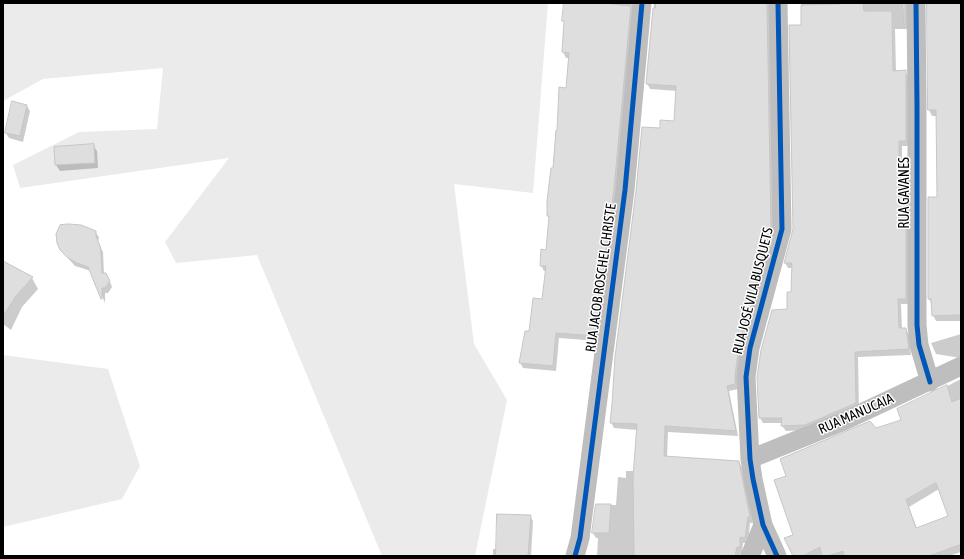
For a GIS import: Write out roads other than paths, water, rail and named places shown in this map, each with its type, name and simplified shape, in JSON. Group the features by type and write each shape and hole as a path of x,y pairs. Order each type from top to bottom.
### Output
{"street":[{"name":"RUA JACOB ROSCHEL CHRISTE","path":"575,556 580,538 625,190 642,3"},
{"name":"RUA JOSÉ VILA BUSQUETS","path":"777,556 763,525 750,459 746,377 750,348 782,229 778,3"},
{"name":"RUA GAVANES","path":"916,3 918,114 917,325 919,345 930,382"},
{"name":"RUA MANUCAIA","path":"750,459 844,421 930,382 961,366"},
{"path":"750,556 763,525"}]}
